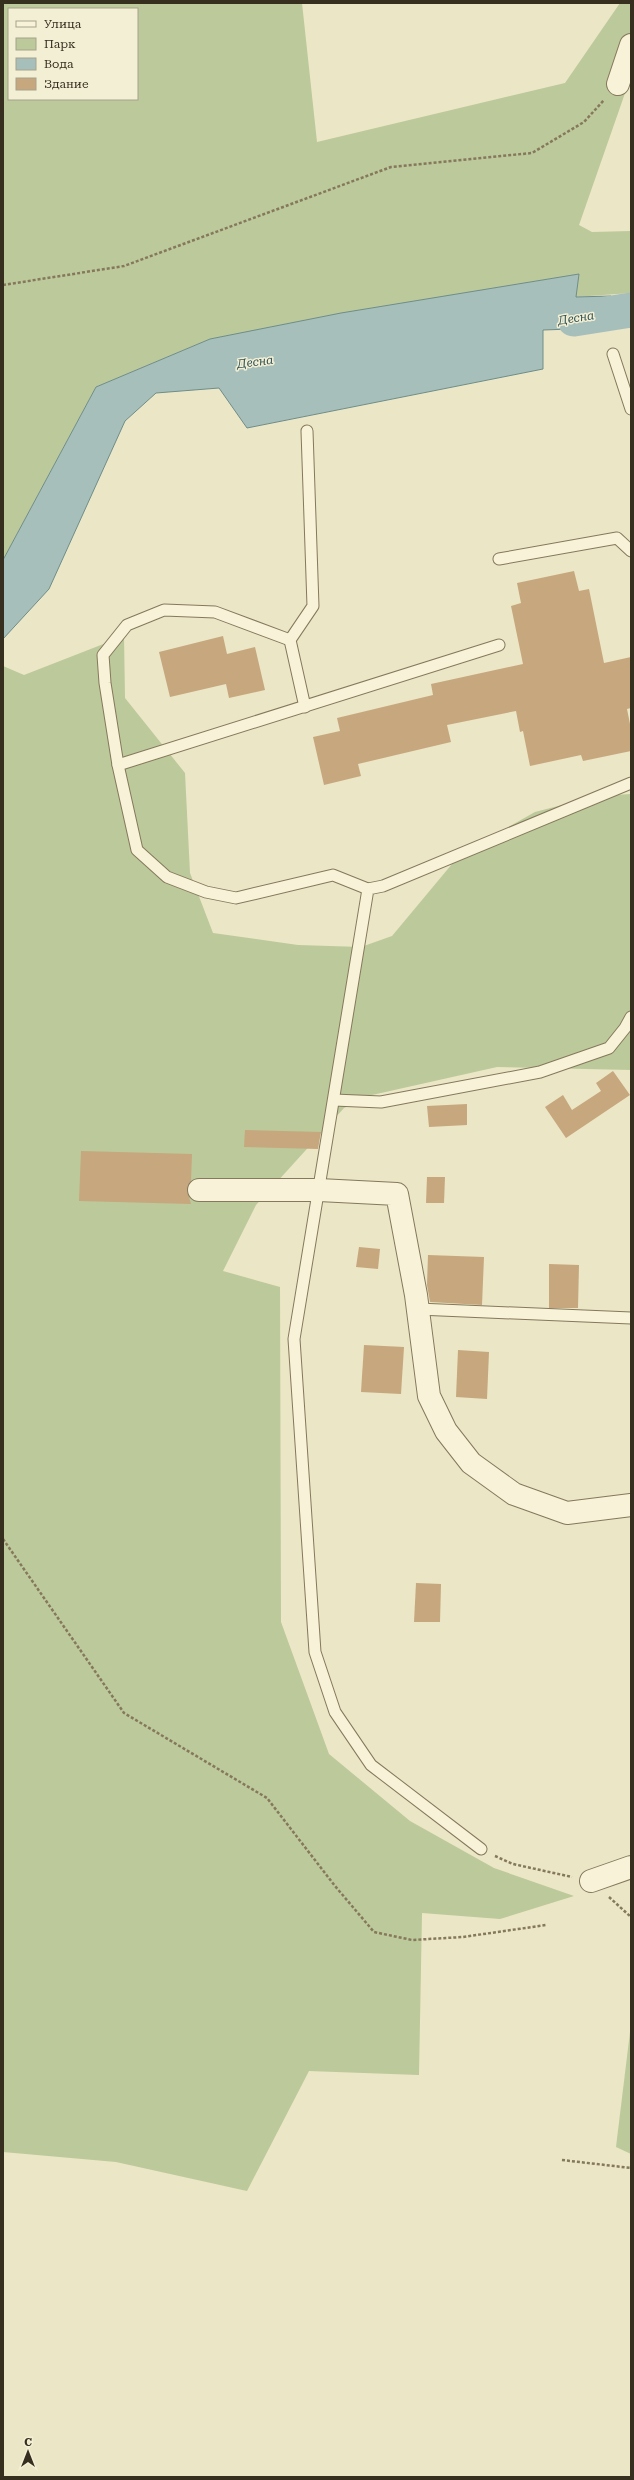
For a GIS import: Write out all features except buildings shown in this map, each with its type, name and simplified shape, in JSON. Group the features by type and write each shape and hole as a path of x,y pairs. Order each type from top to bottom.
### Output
{"street":[{"path":"618,84 631,45"},
{"path":"200,1190 319,1190 397,1194 418,1309 429,1396 446,1431 471,1463 514,1494 567,1514 631,1505"},
{"path":"591,1881 631,1867"}],"lane":[{"path":"613,354 631,409"},
{"path":"305,707 290,640 313,606 307,431"},
{"path":"499,558 617,538 631,551"},
{"path":"290,640 215,612 164,610 127,625 103,655 105,683 118,765 137,850 167,877 206,892 236,898 333,875 368,889 383,886 631,783"},
{"path":"118,765 499,645"},
{"path":"368,889 294,1339 315,1652 335,1712 371,1765 481,1849"},
{"path":"334,1100 381,1102 540,1072 609,1048 625,1028 631,1017"},
{"path":"418,1309 631,1318"}],"path":[{"path":"3,285 124,266 391,168 532,153 584,122 618,84"},
{"path":"3,1540 124,1713 267,1798 335,1886 374,1932 412,1940 463,1937 546,1925"},
{"path":"481,1849 513,1864 591,1881 631,1916"},
{"path":"562,2160 631,2168"}],"green space":[{"path":"3,3 302,3 317,142 565,83 620,3 631,3 631,76 579,225 592,232 631,231 631,293 575,297 579,274 210,339 96,387 3,560"},
{"path":"124,636 125,698 185,773 190,873 213,933 298,945 361,947 392,936 452,864 478,844 535,812 597,796 631,794 631,1070 497,1067 372,1095 344,1108 256,1205 223,1271 280,1287 281,1622 329,1754 410,1821 494,1868 574,1896 500,1919 422,1913 419,2075 309,2071 247,2191 116,2162 3,2152 3,666 24,675"},
{"path":"631,2024 631,2154 616,2147"}],"water":[{"path":"579,274 576,297 611,296 630,327 543,330 543,369 247,428 219,388 156,393 125,421 49,589 3,639 3,560 96,387 210,339 341,313"}],"waterway":[{"name":"Десна","path":"574,319 631,310"}]}
